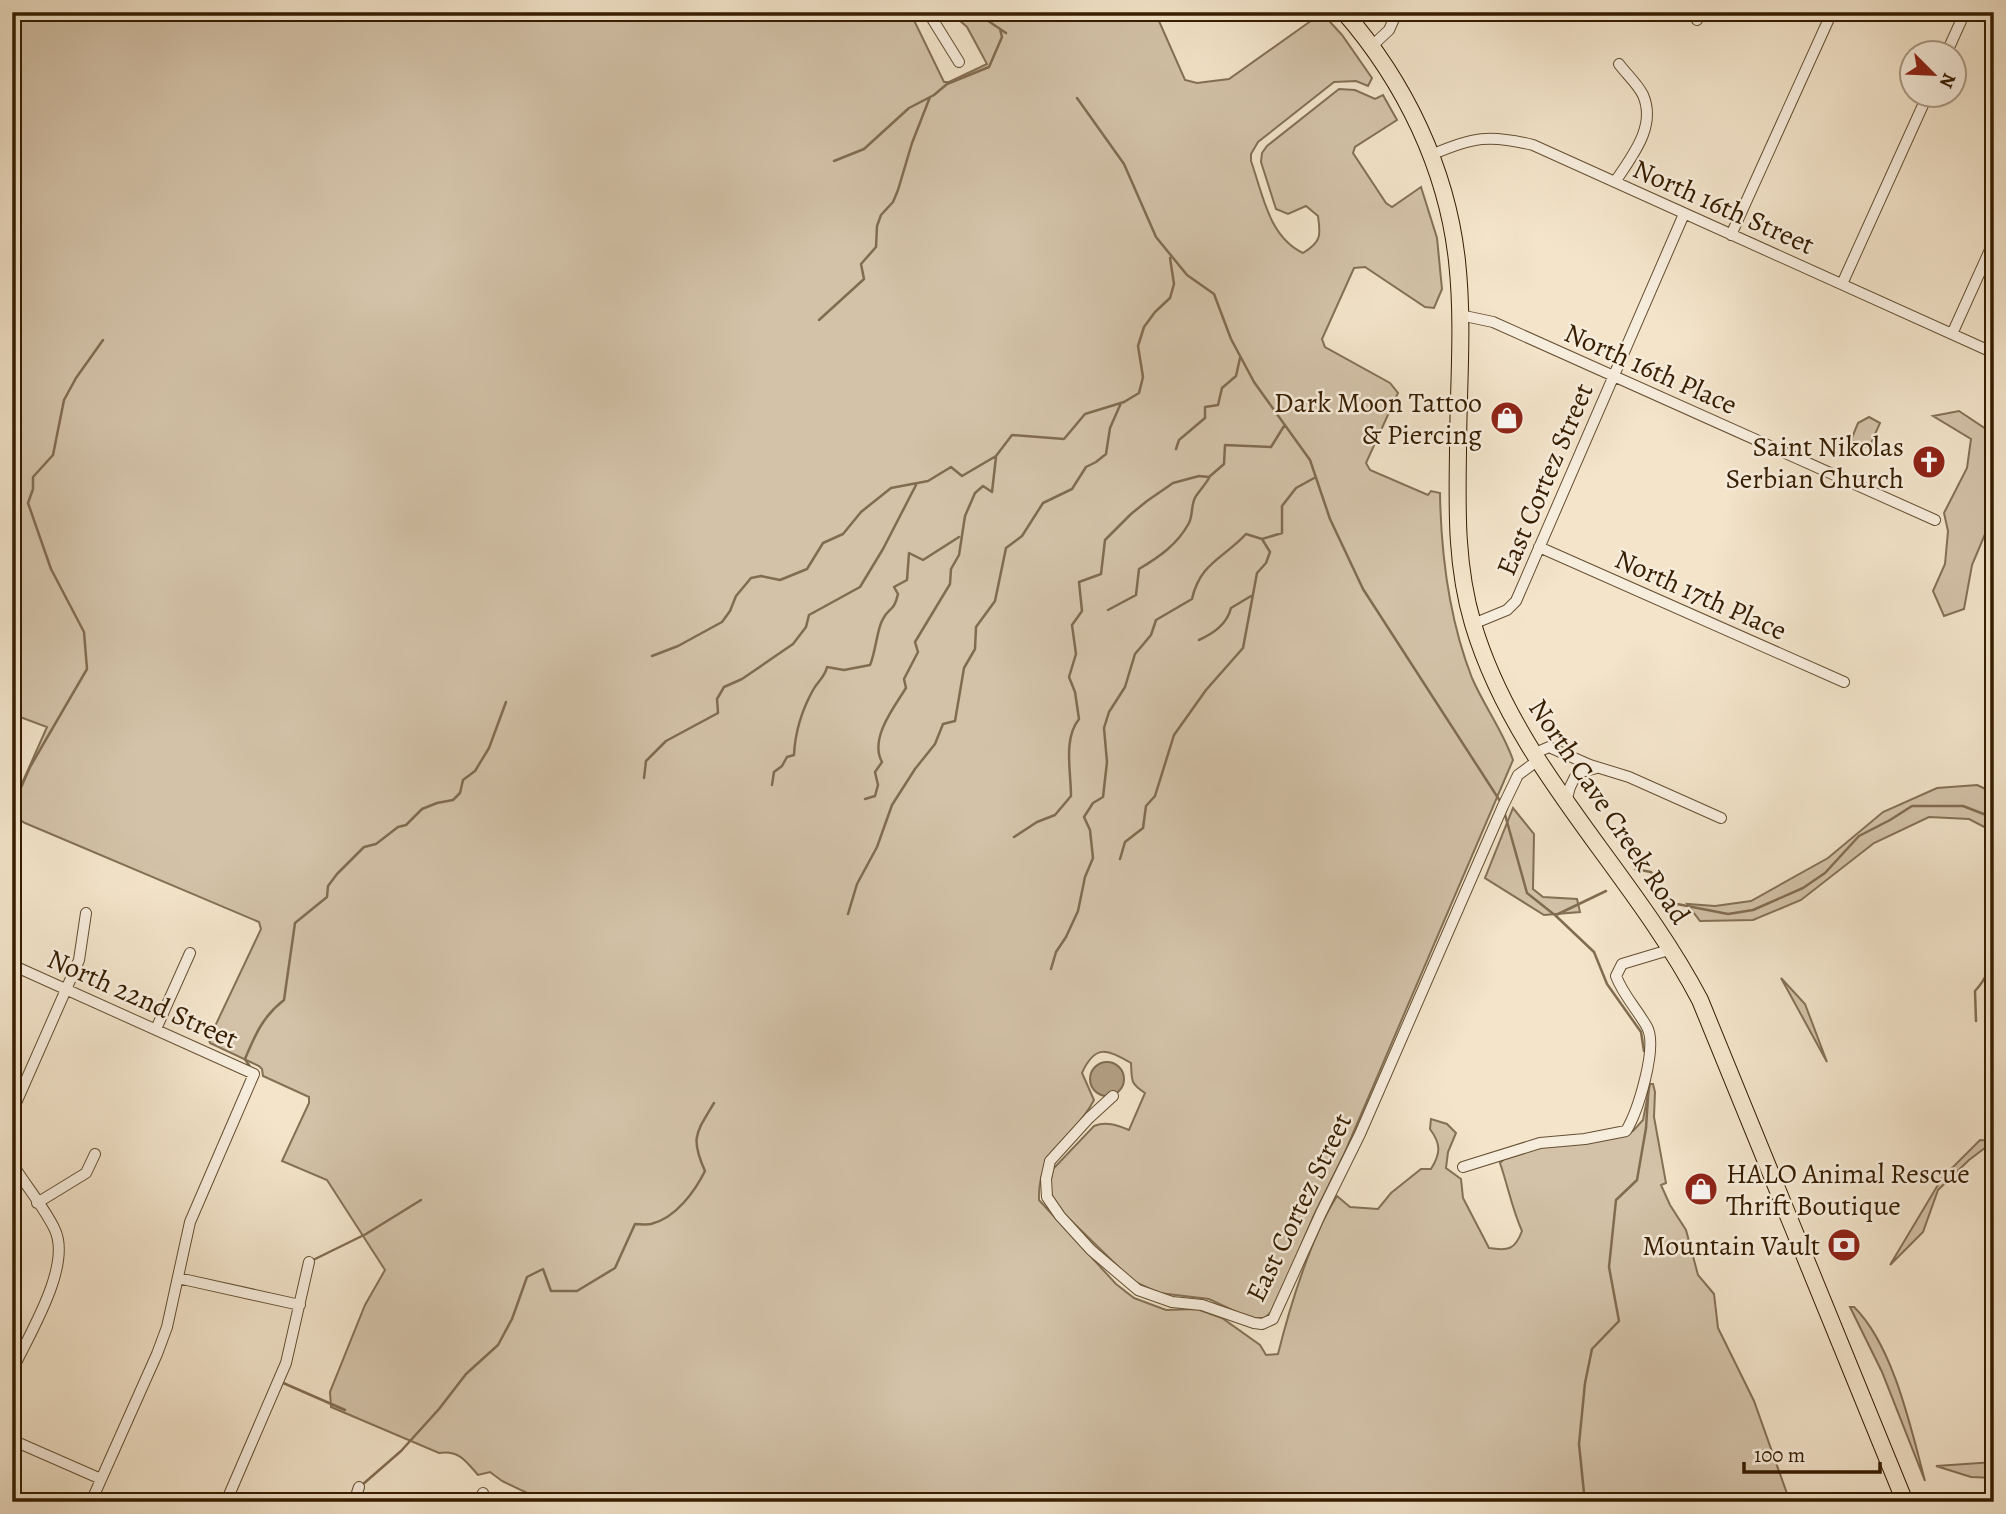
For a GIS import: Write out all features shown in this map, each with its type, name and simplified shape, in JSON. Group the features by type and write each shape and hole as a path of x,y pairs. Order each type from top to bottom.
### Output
{"main road":[{"name":"North Cave Creek Road","path":"1344,12 1372,46 1411,110 1431,155 1454,237 1460,315 1457,518 1463,581 1473,624 1490,675 1535,758 1672,949 1710,1023 1905,1502"}],"street":[{"path":"928,12 959,62"},
{"path":"1372,46 1389,30 1397,12"},
{"path":"1731,235 1832,12"},
{"path":"1953,38 1965,12"},
{"path":"1982,12 1994,17"},
{"path":"1615,182 1643,138 1646,126 1644,98 1619,64"},
{"path":"1842,284 1922,108"},
{"name":"North 16th Street","path":"1431,155 1472,140 1506,138 1533,145 1994,353"},
{"name":"East Cortez Street","path":"1473,624 1490,619 1513,606 1684,214"},
{"path":"1952,334 1994,241"},
{"name":"North 16th Place","path":"1460,315 1493,322 1935,520"},
{"name":"North 17th Place","path":"1539,547 1844,682"},
{"path":"1535,758 1549,747 1597,768 1629,777 1721,818"},
{"name":"East Cortez Street","path":"1113,1096 1088,1118 1050,1161 1045,1188 1047,1197 1060,1216 1091,1250 1138,1290 1172,1301 1202,1305 1254,1323 1262,1324 1273,1319 1360,1135 1503,806 1518,775 1535,758"},
{"path":"1566,803 1577,773 1597,768"},
{"path":"12,1112 79,960 86,913"},
{"path":"1463,1167 1494,1155 1540,1143 1585,1139 1626,1130 1640,1100 1652,1041 1616,976 1622,964 1672,949"},
{"path":"156,1029 190,953"},
{"name":"North 22nd Street","path":"12,965 254,1074 198,1200 190,1222 178,1278"},
{"path":"37,1203 86,1172 95,1154"},
{"path":"12,1161 56,1231 60,1261 55,1278 12,1371"},
{"path":"226,1502 280,1381 309,1262"},
{"path":"91,1502 157,1354 167,1326 178,1278 300,1305"},
{"path":"12,1440 101,1479"},
{"path":"354,1502 359,1487"}],"shaded area":[{"path":"12,12 910,12 944,82 949,82 987,64 967,27 950,12 1018,12 1033,19 1036,12 1155,12 1185,80 1197,83 1229,79 1322,13 1342,35 1372,78 1368,86 1356,81 1334,82 1258,142 1251,154 1251,161 1275,226 1291,246 1303,253 1318,238 1318,216 1306,206 1288,214 1276,209 1261,162 1262,153 1267,146 1339,89 1355,90 1375,99 1383,95 1397,120 1355,147 1353,153 1386,203 1392,207 1421,187 1437,238 1442,289 1434,308 1425,307 1365,267 1354,268 1322,339 1325,347 1390,383 1398,393 1366,463 1370,470 1428,495 1431,491 1440,493 1444,564 1457,633 1472,678 1513,760 1345,1152 1314,1215 1274,1309 1265,1318 1249,1318 1209,1299 1159,1293 1133,1281 1053,1203 1050,1185 1053,1169 1094,1126 1116,1125 1129,1130 1145,1093 1133,1081 1131,1063 1123,1058 1102,1052 1092,1057 1087,1064 1082,1073 1094,1100 1086,1114 1050,1157 1040,1183 1039,1200 1116,1284 1134,1298 1166,1310 1197,1309 1222,1318 1260,1345 1266,1355 1278,1354 1310,1251 1337,1196 1350,1207 1378,1209 1391,1193 1421,1169 1431,1169 1438,1149 1430,1129 1431,1119 1447,1124 1456,1133 1448,1152 1446,1168 1461,1179 1463,1198 1489,1248 1506,1249 1517,1242 1522,1231 1500,1163 1508,1155 1554,1142 1579,1144 1633,1131 1643,1120 1650,1084 1653,1084 1654,1117 1666,1183 1661,1185 1686,1230 1698,1275 1714,1294 1718,1328 1754,1401 1790,1502 546,1502 502,1481 490,1472 478,1475 457,1455 439,1453 331,1407 330,1392 365,1305 385,1270 327,1180 282,1161 309,1103 309,1097 263,1076 259,1066 210,1043 209,1039 261,929 259,922 25,823 12,815 15,799 47,727 12,714"},
{"path":"1959,411 1986,429 1992,437 1994,450 1989,491 1991,520 1972,565 1964,609 1944,616 1933,591 1945,564 1948,531 1944,513 1967,468 1971,439 1933,416"},
{"path":"1869,417 1880,423 1869,448 1851,440 1858,423"},
{"path":"1977,785 1994,793 1994,832 1969,819 1929,817 1874,843 1801,900 1753,920 1700,921 1687,904 1715,906 1751,901 1828,858 1883,812 1937,788"},
{"path":"1513,808 1534,834 1533,889 1543,897 1577,899 1580,912 1544,915 1485,878"},
{"path":"1781,978 1805,1004 1827,1062"},
{"path":"1107,1062 1119,1067 1124,1079 1119,1091 1107,1096 1095,1091 1090,1079 1095,1067"},
{"path":"1980,1140 1994,1141 1969,1160 1938,1190 1923,1232 1890,1265 1942,1178"},
{"path":"1850,1307 1854,1307 1868,1323 1890,1365 1907,1413 1925,1481 1882,1372"},
{"path":"1994,1462 1994,1478 1971,1477 1936,1466"}],"waterway":[{"path":"975,12 1006,33"},
{"path":"834,161 864,149 909,108 934,95 947,84 989,67 1002,37 1000,29"},
{"path":"819,320 864,279 861,264 876,247 877,226 898,190 930,97"},
{"path":"1077,98 1124,164 1156,237 1187,275 1214,294 1231,339 1254,382 1310,460 1330,519 1363,589 1500,801"},
{"path":"652,656 678,646 722,622 736,596 751,578 761,576 780,580 807,569 823,543 843,534 861,512 891,488 928,481 951,467 962,476 996,456 1012,435 1064,439 1085,414 1124,402 1139,393 1143,377 1138,346 1144,327 1170,298 1174,284 1170,258"},
{"path":"12,808 30,767 87,669 84,632 51,569 28,503 33,489 33,477 53,455 64,400 103,340"},
{"path":"1176,449 1179,440 1205,418 1205,407 1218,405 1222,388 1236,376 1240,358"},
{"path":"848,914 857,884 877,847 892,805 935,744 943,724 955,721 964,668 975,649 976,627 995,601 1006,548 1022,536 1043,503 1072,489 1086,467 1106,454 1110,428 1121,403"},
{"path":"1014,837 1037,822 1055,815 1071,796 1069,746 1079,719 1075,692 1069,677 1076,654 1072,625 1082,611 1079,582 1101,574 1105,540 1131,514 1173,483 1199,476 1209,477 1224,464 1225,445 1271,447 1284,426"},
{"path":"865,799 875,796 878,785 875,772 882,762 879,753 881,733 906,688 904,679 918,652 915,642 950,584 951,569 959,555 965,516 975,493 983,486 992,492 996,457"},
{"path":"1051,969 1056,952 1078,911 1085,877 1093,858 1090,830 1084,817 1093,803 1103,797 1107,762 1104,728 1109,712 1125,687 1135,654 1151,635 1156,620 1192,599 1207,569 1246,534 1262,539 1282,533 1282,506 1296,488 1316,477"},
{"path":"1108,610 1136,595 1139,569 1179,538 1189,523 1194,499 1209,478"},
{"path":"644,778 646,761 666,741 718,713 717,699 724,687 742,679 793,644 806,627 809,615 860,587 916,485"},
{"path":"772,785 774,772 782,766 787,757 794,755 802,714 827,667 844,670 870,665 881,623 893,607 898,594 894,587 907,580 909,553 923,560 959,537"},
{"path":"1120,859 1125,842 1143,828 1146,806 1155,796 1174,735 1206,690 1243,648 1257,573 1266,563 1270,552 1262,539"},
{"path":"1199,640 1219,627 1231,608 1251,596"},
{"path":"250,1067 245,1059 256,1034 265,1019 284,1000 295,923 327,897 328,886 364,847 376,844 398,827 406,825 422,809 453,800 460,793 463,780 475,771 489,748 506,702"},
{"path":"1635,869 1651,872 1677,904 1728,914 1753,910 1803,888 1825,873 1859,836 1912,806 1963,806 1994,818"},
{"path":"1504,811 1527,893 1594,952 1607,984 1641,1032 1644,1051"},
{"path":"1556,915 1606,891"},
{"path":"1976,1021 1975,991 1988,971 1994,948"},
{"path":"1582,1502 1584,1493 1579,1444 1585,1383 1592,1349 1619,1321 1609,1267 1616,1200 1637,1180 1646,1128 1649,1081"},
{"path":"362,1485 401,1451 466,1374 498,1345 512,1319 527,1277 543,1269 551,1291 577,1291 615,1268 635,1224 660,1221 684,1203 705,1171 700,1160 697,1136 714,1103"},
{"path":"311,1261 366,1234 421,1200"},
{"path":"281,1382 345,1410"}],"place":[{"name":"Dark Moon Tattoo & Piercing","path":"1507,418"},
{"name":"Saint Nikolas Serbian Church","path":"1929,462"},
{"name":"HALO Animal Rescue Thrift Boutique","path":"1701,1189"},
{"name":"Mountain Vault","path":"1844,1245"}]}
